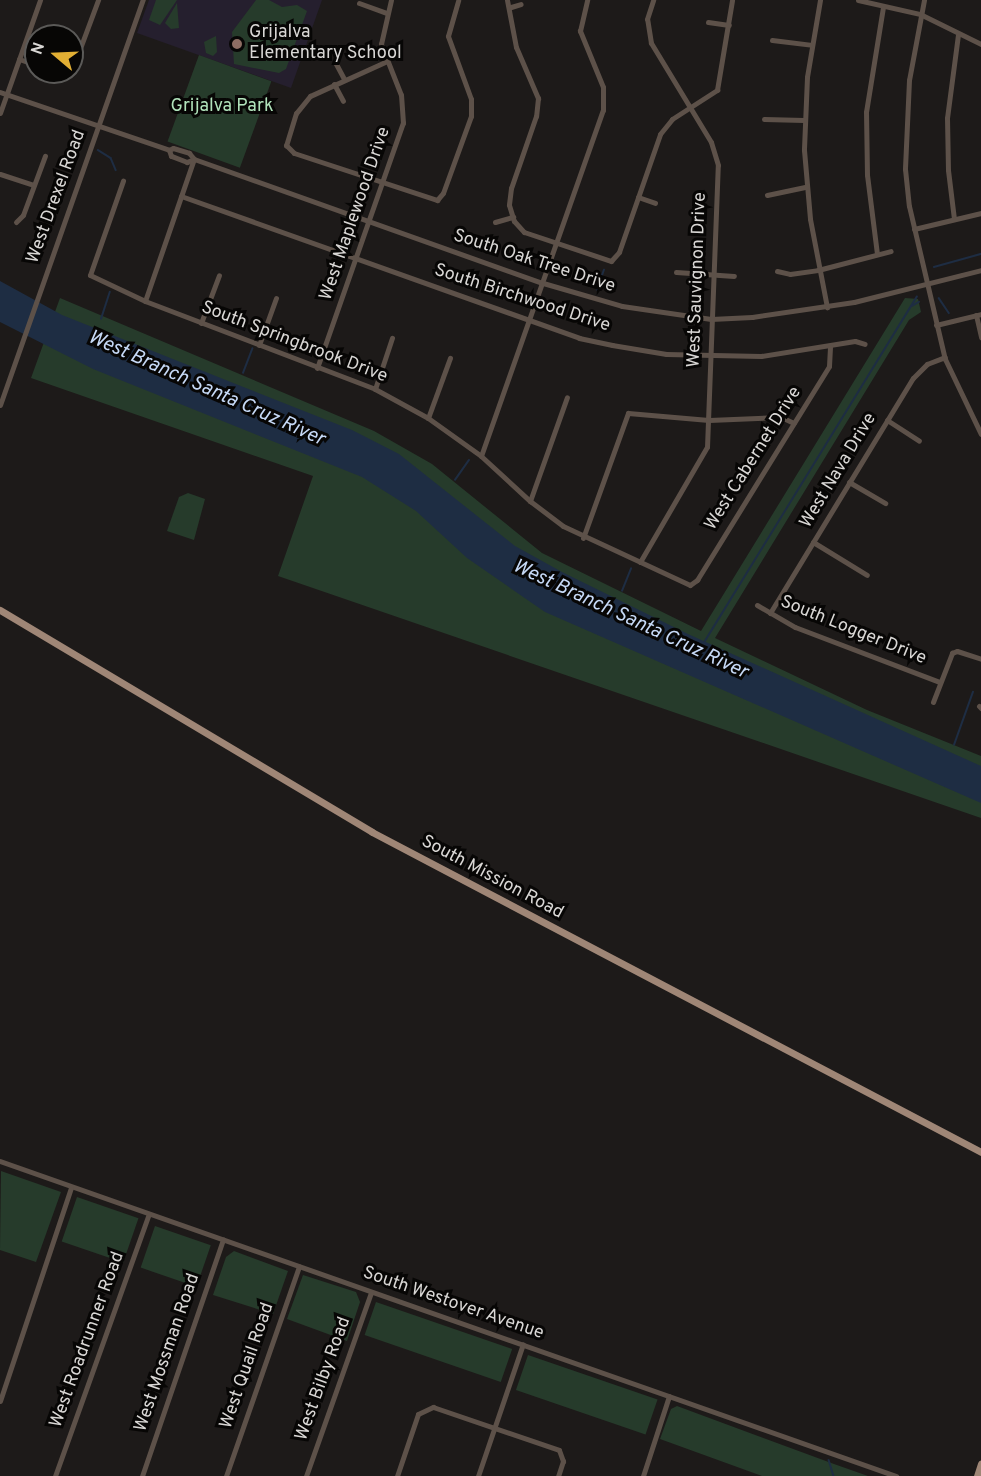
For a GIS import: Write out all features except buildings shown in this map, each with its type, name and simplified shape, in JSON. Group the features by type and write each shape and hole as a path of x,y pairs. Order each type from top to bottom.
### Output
{"main road":[{"name":"South Mission Road","path":"0,610 372,832 981,1152"},
{"path":"977,1476 981,1464"}],"street":[{"path":"0,113 40,0"},
{"path":"84,36 98,0"},
{"name":"West Drexel Road","path":"0,405 143,0"},
{"name":"West Maplewood Drive","path":"317,368 404,123 405,109 385,62 381,35 391,0"},
{"path":"385,62 334,84 303,103 285,146 294,153 437,202 443,194 471,116 471,99 448,36 458,0"},
{"path":"507,0 511,8 515,41 536,89 538,108 508,205 513,217 524,232 613,263 619,252 660,134 667,123 717,90 732,0"},
{"path":"481,456 530,321 604,99 580,31 587,0"},
{"name":"West Sauvignon Drive","path":"640,562 699,463 706,447 709,420 709,356 718,165 711,142 648,36 647,19 653,0"},
{"path":"820,0 810,45 804,120 806,187 818,270 827,307"},
{"path":"858,0 920,14 958,35 981,44"},
{"path":"924,0 909,80 904,169 914,229 945,357 981,434"},
{"path":"359,3 386,13"},
{"path":"511,8 521,4"},
{"path":"877,254 867,176 866,112 883,7"},
{"path":"708,22 729,25"},
{"path":"954,219 948,170 947,118 958,35"},
{"path":"772,39 810,45"},
{"path":"19,59 24,61"},
{"path":"335,62 344,79"},
{"path":"334,84 343,101"},
{"name":"South Oak Tree Drive","path":"0,92 169,150 171,156 187,162 194,159 543,283 622,306 711,319 752,318 827,307 981,270"},
{"path":"764,119 804,120"},
{"path":"16,222 23,215 45,156"},
{"path":"145,301 194,159"},
{"path":"0,174 33,185"},
{"name":"South Springbrook Drive","path":"123,181 88,276 145,301 375,389 428,418 481,456 530,501 583,538 691,585"},
{"path":"767,195 806,187"},
{"name":"South Birchwood Drive","path":"181,196 530,321 612,345 666,354 761,356 830,347 855,341 865,344"},
{"path":"638,196 655,203"},
{"path":"914,229 981,213"},
{"path":"495,222 513,217"},
{"path":"777,271 790,274 818,270 891,251"},
{"path":"676,272 734,276"},
{"path":"201,322 219,275"},
{"path":"259,345 276,298"},
{"path":"936,325 979,315 981,337"},
{"path":"375,389 392,338"},
{"name":"West Cabernet Drive","path":"691,585 831,361 830,347"},
{"name":"West Nava Drive","path":"770,613 919,370 945,357"},
{"path":"428,418 450,358"},
{"path":"530,501 567,397"},
{"path":"583,538 627,412 709,420 781,417 794,423"},
{"path":"887,420 919,441"},
{"path":"849,482 885,503"},
{"path":"813,542 867,575"},
{"name":"South Logger Drive","path":"757,605 842,646 940,682"},
{"path":"933,702 952,653 957,651 981,659"},
{"name":"South Westover Avenue","path":"0,1161 71,1188 524,1344 896,1476"},
{"path":"0,1401 71,1188"},
{"name":"West Roadrunner Road","path":"55,1476 149,1214"},
{"name":"West Mossman Road","path":"141,1476 224,1240"},
{"name":"West Quail Road","path":"225,1476 299,1266"},
{"name":"West Bilby Road","path":"306,1476 371,1292"},
{"path":"478,1476 524,1344"},
{"path":"651,1476 643,1474 669,1396"},
{"path":"422,1401 425,1409"},
{"path":"397,1476 418,1414 433,1407 556,1449 562,1455"},
{"path":"562,1455 568,1452"},
{"path":"558,1476 562,1455"}],"shaded area":[{"name":"Grijalva Elementary School","path":"149,0 322,0 291,88 137,33"}],"green space":[{"path":"156,0 177,0 160,25 149,20"},
{"path":"256,0 269,0 282,7 297,5 307,11 286,69 279,73 234,64 232,32"},
{"path":"177,3 179,28 171,29 165,23"},
{"path":"216,36 217,52 213,56 206,53 204,42"},
{"name":"Grijalva Park","path":"199,55 271,81 240,168 168,141"},
{"path":"60,298 374,431 432,464 542,553 701,631 905,298 918,299 921,312 909,320 715,638 867,710 981,756 981,818 278,576 313,476 31,378"},
{"path":"188,493 205,499 194,540 167,531 179,497"},
{"path":"1,1171 61,1192 36,1262 0,1250"},
{"path":"77,1197 138,1218 123,1263 62,1241"},
{"path":"155,1226 211,1245 196,1287 141,1268"},
{"path":"234,1251 288,1271 273,1314 213,1295 226,1257"},
{"path":"303,1275 356,1292 360,1302 347,1341 287,1319"},
{"path":"376,1302 512,1349 501,1382 365,1335"},
{"path":"528,1355 658,1400 645,1435 516,1390"},
{"path":"677,1406 868,1476 762,1476 660,1439 671,1409"}],"water":[{"name":"West Branch Santa Cruz River","path":"0,281 62,315 352,430 399,454 515,546 562,572 688,634 981,766 981,803 545,612 467,558 416,511 362,477 93,369 0,322"}],"waterway":[{"path":"98,150 111,158 116,170"},
{"path":"934,267 981,254"},
{"path":"597,290 604,270"},
{"path":"101,319 110,292"},
{"path":"705,641 917,297"},
{"path":"939,298 949,313"},
{"path":"912,306 919,302"},
{"path":"243,373 252,349"},
{"path":"455,480 469,460"},
{"path":"622,591 631,569"},
{"path":"954,745 973,692"},
{"path":"829,1460 834,1476"}],"place":[{"name":"Grijalva Elementary School","path":"237,44"}]}
